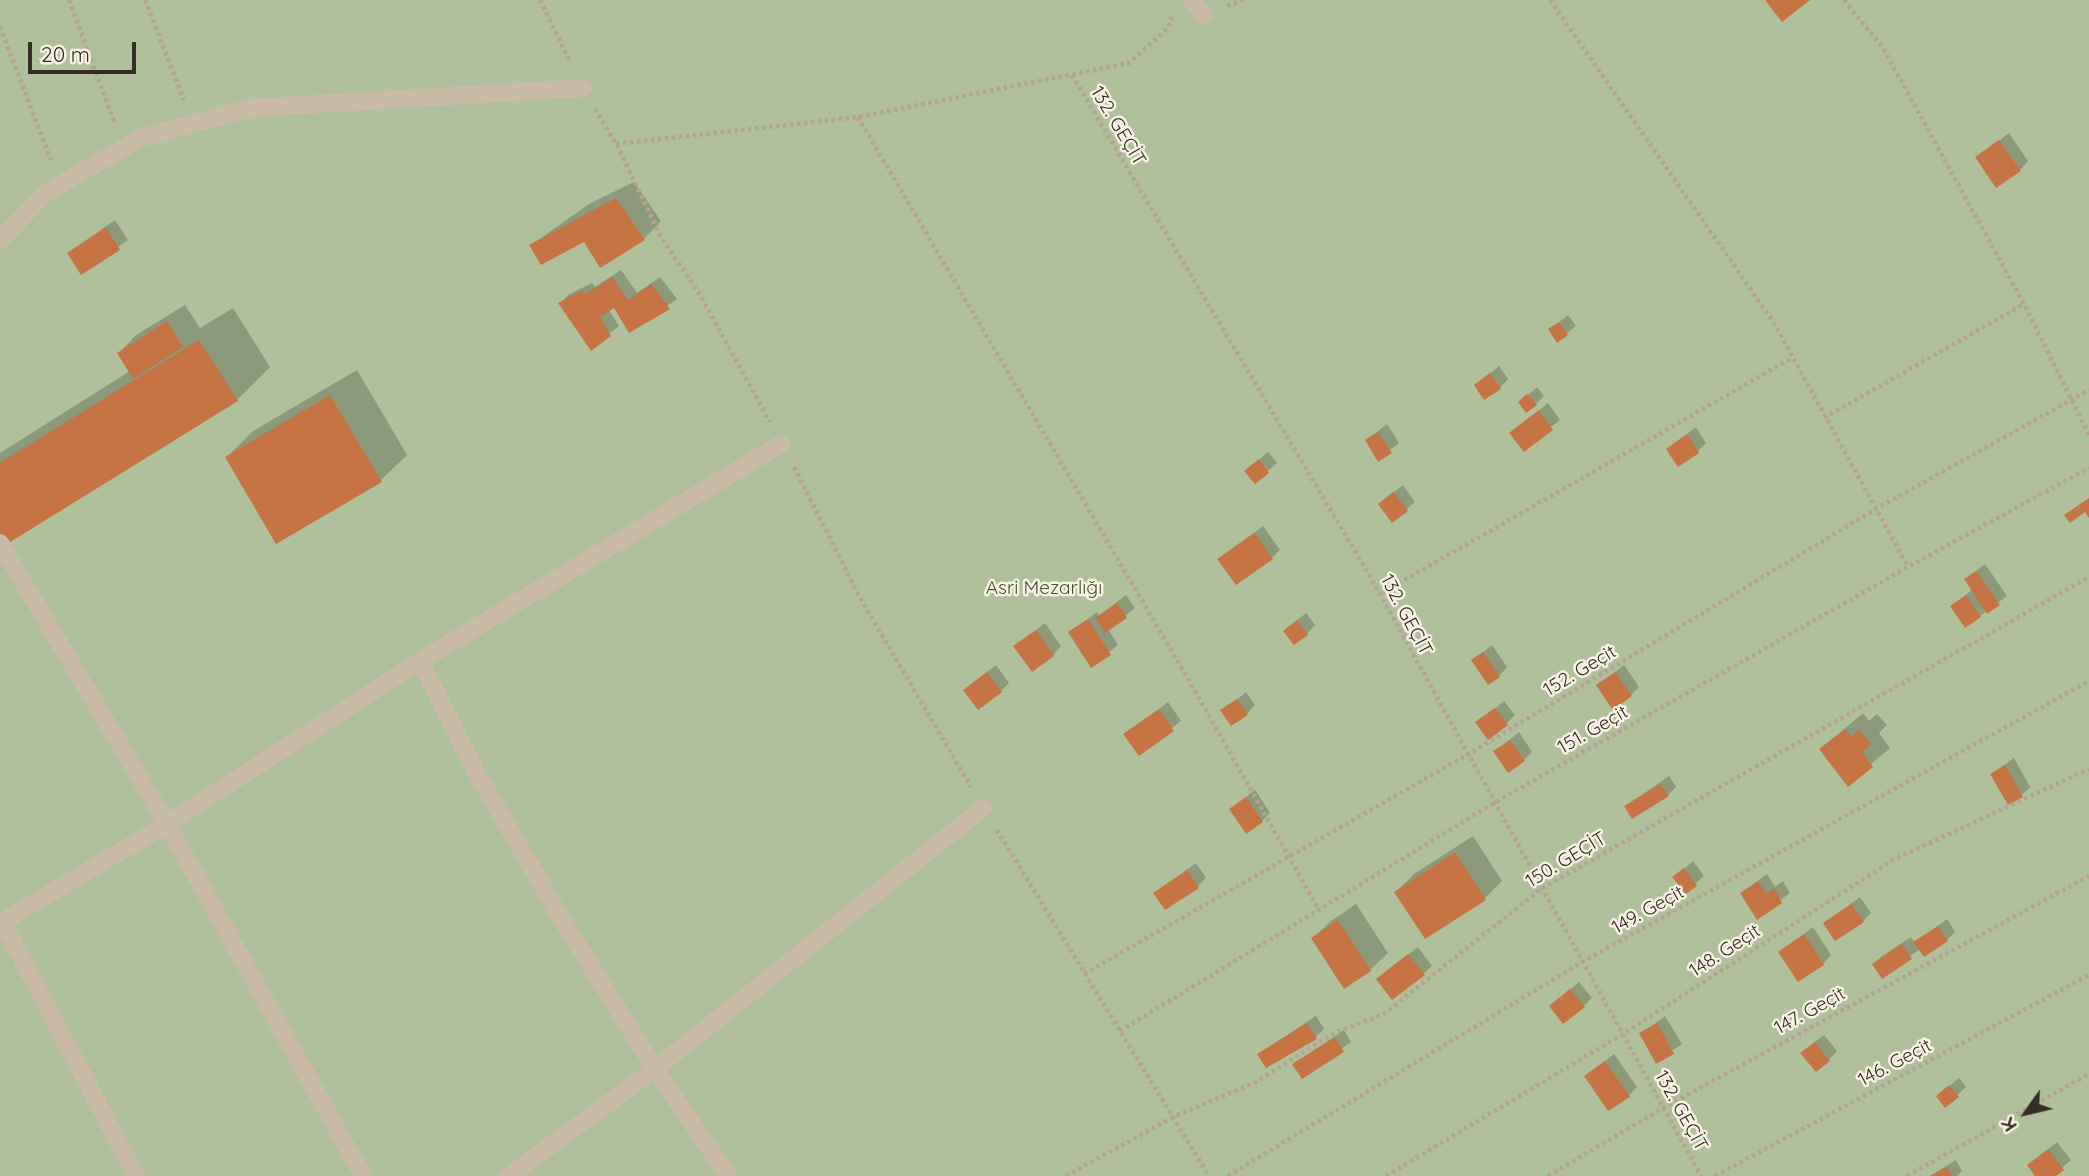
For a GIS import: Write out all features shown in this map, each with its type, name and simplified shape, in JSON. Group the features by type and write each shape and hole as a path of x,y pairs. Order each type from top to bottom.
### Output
{"lane":[{"path":"1192,0 1204,15"},
{"path":"0,240 47,192 141,138 251,108 583,88"},
{"path":"136,1176 1,922 167,824 420,661 781,444"},
{"path":"0,543 167,824 363,1176"},
{"path":"420,661 480,779 561,918 655,1069 728,1176"},
{"path":"509,1176 655,1069 983,808"}],"path":[{"path":"69,0 124,148"},
{"path":"145,0 193,124"},
{"path":"540,0 583,88 616,144 661,237 701,295 859,596 983,808 1209,1176"},
{"path":"1550,0 1774,323 1908,567"},
{"path":"1844,0 1883,48 2024,304 2089,435"},
{"path":"616,144 858,117 1129,63 1168,28 1175,9"},
{"path":"0,27 61,185"},
{"name":"132. GEÇİT","path":"1072,75 1380,594 1701,1176"},
{"path":"858,117 1319,910"},
{"path":"1824,418 2024,304"},
{"path":"1380,594 1792,358"},
{"name":"152. Geçit","path":"1084,974 1467,755 1876,509 2089,390"},
{"name":"151. Geçit","path":"1120,1031 1494,803 1908,567 2089,468"},
{"name":"150. GEÇİT","path":"1066,1176 1173,1117 1254,1083 1334,1033 1384,1014 1541,889 2089,577"},
{"name":"149. Geçit","path":"1228,1176 1582,962 2089,681"},
{"name":"148. Geçit","path":"1386,1176 1623,1034 1893,860 2089,768"},
{"name":"147. Geçit","path":"1548,1176 1663,1108 2089,876"},
{"name":"146. Geçit","path":"1715,1176 2089,975"},
{"path":"1907,1176 2089,1074"}],"green space":[{"name":"Asri Mezarlığı","path":"0,0 2089,0 2089,1176 0,1176"}],"building":[{"path":"1765,0 1810,0 1782,22"},
{"path":"1999,140 2021,171 1996,188 1975,157"},
{"path":"616,198 645,240 600,268 584,242 541,265 529,245"},
{"path":"106,227 120,250 81,275 67,253"},
{"path":"612,277 628,300 651,284 670,309 629,333 614,308 600,317 611,336 591,351 558,303 583,290 586,294"},
{"path":"167,321 183,347 133,379 117,353"},
{"path":"1559,322 1568,335 1557,343 1548,329"},
{"path":"199,340 238,401 7,544 0,533 0,463"},
{"path":"1490,373 1501,389 1484,400 1474,385"},
{"path":"1527,394 1537,405 1526,413 1518,402"},
{"path":"330,395 382,482 276,544 225,457"},
{"path":"1539,410 1553,430 1524,452 1509,433"},
{"path":"1378,432 1392,453 1378,462 1365,440"},
{"path":"1687,434 1699,453 1678,467 1666,449"},
{"path":"1259,459 1269,473 1255,484 1244,471"},
{"path":"1393,492 1408,511 1392,523 1378,504"},
{"path":"2089,498 2089,518 2085,512 2070,523 2064,515"},
{"path":"1254,533 1273,559 1236,585 1217,559"},
{"path":"1976,571 2000,605 1987,614 1964,579"},
{"path":"1966,595 1981,617 1965,628 1950,606"},
{"path":"1117,603 1127,618 1105,633 1095,618"},
{"path":"1088,619 1111,655 1091,668 1068,632"},
{"path":"1297,620 1308,635 1294,645 1283,631"},
{"path":"1036,630 1054,656 1032,672 1013,646"},
{"path":"1483,652 1500,677 1488,685 1471,660"},
{"path":"987,672 1002,692 978,710 963,690"},
{"path":"1615,672 1632,696 1613,710 1596,685"},
{"path":"1237,699 1248,715 1231,726 1220,710"},
{"path":"1495,708 1508,725 1488,740 1475,722"},
{"path":"1159,709 1174,731 1139,756 1123,734"},
{"path":"1845,729 1851,737 1859,730 1871,744 1862,752 1873,767 1848,787 1819,749"},
{"path":"1510,740 1525,761 1508,773 1493,751"},
{"path":"2005,765 2023,797 2008,805 1990,774"},
{"path":"1660,784 1669,796 1632,819 1624,806"},
{"path":"1246,797 1263,822 1246,834 1229,809"},
{"path":"1455,852 1486,900 1425,939 1394,892"},
{"path":"1684,868 1697,886 1686,894 1672,877"},
{"path":"1187,870 1199,888 1165,910 1153,893"},
{"path":"1758,881 1766,894 1774,888 1782,903 1757,920 1740,893"},
{"path":"1851,904 1864,922 1835,941 1823,923"},
{"path":"1338,920 1371,971 1344,989 1311,938"},
{"path":"1938,926 1948,941 1924,957 1913,942"},
{"path":"1804,934 1824,965 1798,982 1778,952"},
{"path":"1902,944 1912,959 1882,979 1872,964"},
{"path":"1408,954 1425,975 1392,1000 1376,979"},
{"path":"1570,989 1585,1007 1563,1024 1549,1006"},
{"path":"1307,1023 1317,1039 1266,1068 1257,1054"},
{"path":"1657,1023 1674,1054 1656,1064 1639,1033"},
{"path":"1335,1037 1344,1052 1302,1079 1292,1064"},
{"path":"1815,1042 1830,1061 1816,1072 1800,1053"},
{"path":"1605,1061 1630,1097 1608,1111 1584,1076"},
{"path":"1949,1085 1959,1097 1945,1108 1936,1096"},
{"path":"2048,1149 2064,1170 2056,1176 2035,1176 2027,1165"},
{"path":"1947,1167 1952,1176 1930,1176"}]}
